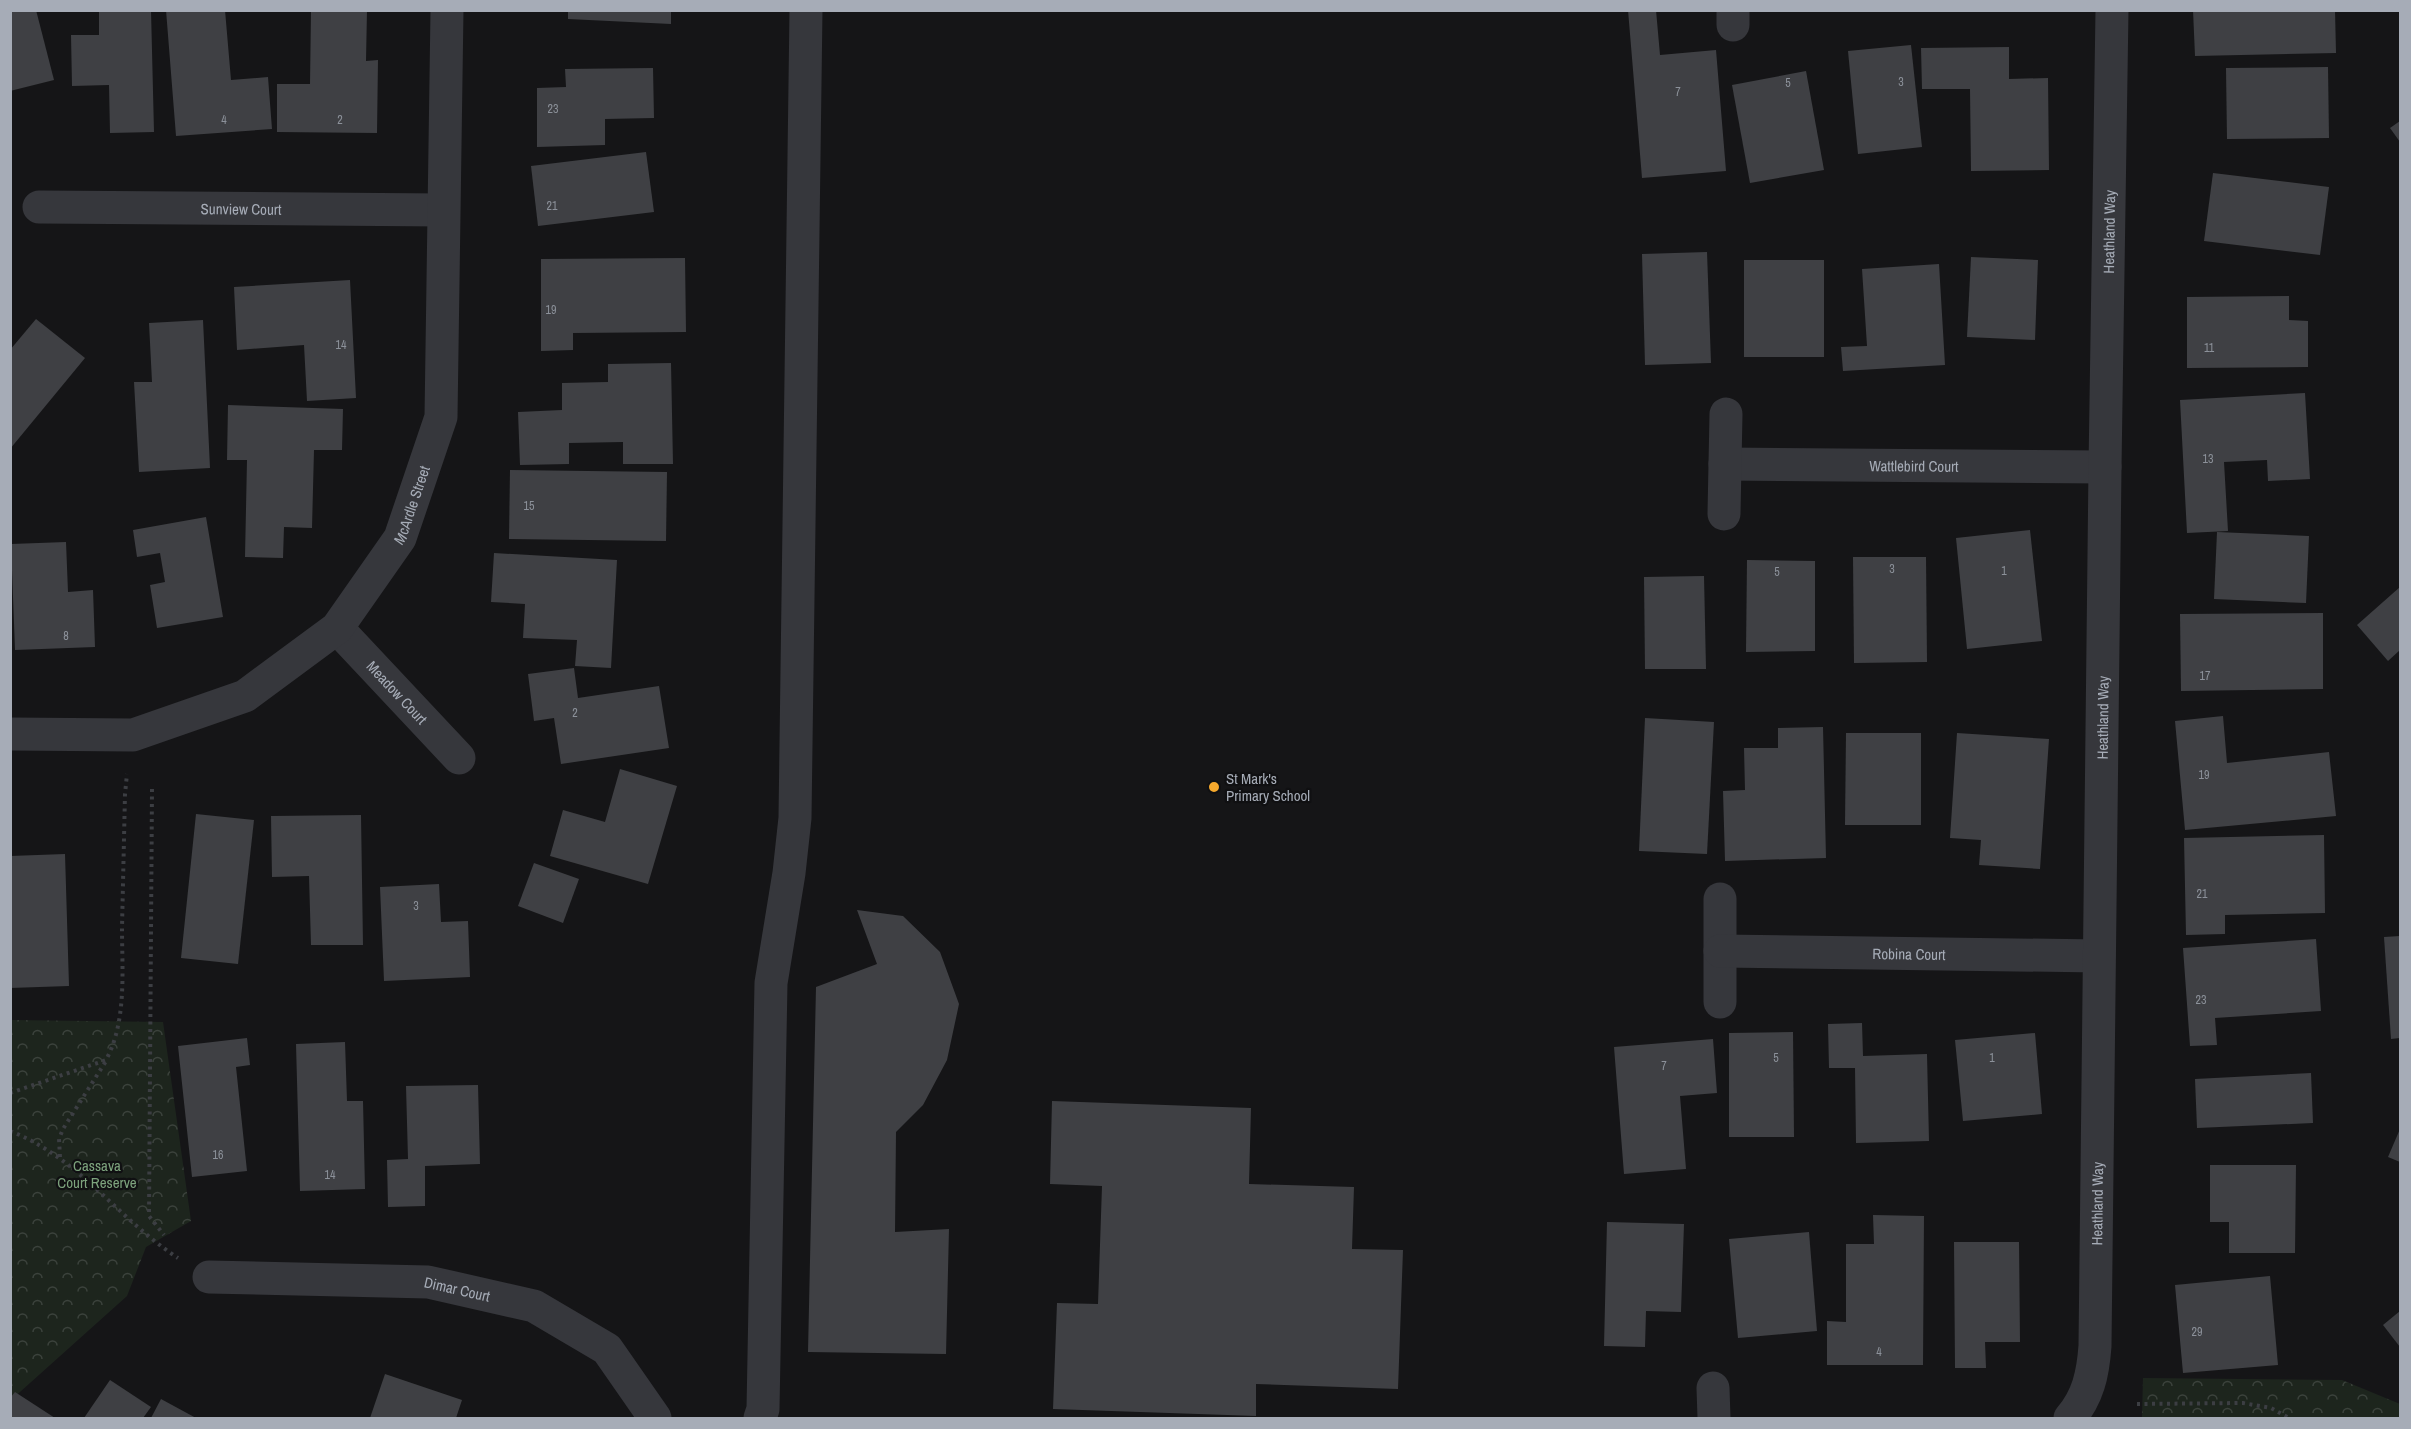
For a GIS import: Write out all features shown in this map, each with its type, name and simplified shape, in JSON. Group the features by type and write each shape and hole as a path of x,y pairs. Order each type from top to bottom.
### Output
{"street":[{"name":"McArdle Street","path":"10,734 133,735 245,696 337,628 400,538 441,417 447,10"},
{"path":"760,1419 763,1409 771,983 789,873 795,818 806,10"},
{"name":"Heathland Way","path":"2070,1419 2079,1408 2088,1390 2095,1354 2112,10"},
{"name":"Sunview Court","path":"39,207 443,210"},
{"path":"1724,514 1726,414"},
{"name":"Wattlebird Court","path":"1725,464 2105,467"},
{"name":"Meadow Court","path":"337,628 459,758"},
{"path":"1720,899 1720,1002"},
{"name":"Robina Court","path":"1720,951 2099,956"},
{"name":"Dimar Court","path":"209,1277 428,1282 534,1306 607,1349 655,1419"}],"path":[{"path":"60,1157 59,1139 63,1129 106,1060 118,1032 121,997 124,794 133,735"},
{"path":"152,789 148,1216 164,1235"},
{"path":"10,1093 106,1060"},
{"path":"10,1131 28,1138 60,1157 154,1242 209,1277"},
{"path":"2137,1404 2243,1403 2271,1408 2289,1419"}],"green space":[{"name":"Cassava Court Reserve","path":"11,1020 163,1022 191,1221 146,1247 127,1296 11,1400"},
{"path":"2143,1378 2342,1380 2400,1404 2400,1418 2142,1418"}],"building":[{"path":"10,10 36,10 54,80 10,91"},
{"path":"99,10 151,10 154,132 110,133 109,85 72,86 71,35 99,35"},
{"path":"166,10 225,10 231,80 268,77 272,129 176,136"},
{"path":"311,10 367,10 366,61 378,60 377,133 277,132 277,84 310,84"},
{"path":"568,10 671,10 671,24 568,19"},
{"path":"1628,10 1656,10 1660,55 1716,50 1726,171 1642,178"},
{"path":"2193,10 2335,10 2336,53 2195,56"},
{"path":"1911,45 1922,147 1858,154 1848,51"},
{"path":"2009,47 2009,79 2048,78 2049,170 1971,171 1970,89 1922,89 1921,48"},
{"path":"2328,67 2329,138 2227,139 2226,68"},
{"path":"653,68 654,118 605,119 605,145 537,147 537,88 566,87 565,69"},
{"path":"1806,71 1824,170 1750,183 1732,85"},
{"path":"2400,121 2400,142 2390,128"},
{"path":"646,152 654,212 538,226 531,166"},
{"path":"2213,173 2329,187 2320,255 2204,241"},
{"path":"1707,252 1711,363 1645,365 1642,254"},
{"path":"1971,257 2038,260 2035,340 1967,337"},
{"path":"685,258 686,332 573,333 573,350 541,351 541,259"},
{"path":"1744,260 1824,260 1824,357 1744,357"},
{"path":"1939,264 1945,365 1843,371 1841,347 1867,346 1862,269"},
{"path":"350,280 356,398 307,401 304,345 237,350 234,287"},
{"path":"2289,296 2289,320 2308,321 2308,367 2187,368 2187,297"},
{"path":"36,319 85,358 10,449 10,350"},
{"path":"203,320 210,468 139,472 134,382 152,382 149,323"},
{"path":"671,363 673,464 623,464 623,442 569,443 569,464 520,465 518,412 562,410 562,383 608,382 608,364"},
{"path":"2305,393 2310,479 2268,481 2267,460 2224,462 2228,531 2187,533 2180,400"},
{"path":"228,405 343,409 342,450 314,450 312,528 284,527 283,558 245,557 247,460 227,460"},
{"path":"510,470 667,472 666,541 509,539"},
{"path":"206,517 223,617 157,628 150,585 165,582 160,553 137,557 133,530"},
{"path":"2030,530 2042,641 1967,649 1956,538"},
{"path":"2217,532 2309,536 2306,603 2214,599"},
{"path":"66,542 68,592 93,590 95,647 15,650 11,544"},
{"path":"494,553 617,560 611,668 575,666 577,640 523,638 525,604 491,602"},
{"path":"1853,557 1926,557 1927,662 1854,663"},
{"path":"1747,560 1815,561 1815,651 1746,652"},
{"path":"1704,576 1706,669 1645,669 1644,577"},
{"path":"2400,587 2400,650 2388,661 2357,625"},
{"path":"2323,613 2323,689 2181,691 2180,614"},
{"path":"574,668 578,698 659,686 669,748 561,764 554,718 534,721 528,674"},
{"path":"2223,716 2227,763 2329,752 2336,816 2185,830 2175,721"},
{"path":"1645,718 1714,722 1707,854 1639,851"},
{"path":"1823,727 1826,858 1725,861 1723,791 1745,790 1744,748 1778,748 1778,728"},
{"path":"1846,733 1921,733 1921,825 1845,825"},
{"path":"1957,733 2049,739 2040,869 1979,865 1981,840 1950,838"},
{"path":"620,769 677,786 648,884 550,856 563,810 605,822"},
{"path":"196,814 254,820 238,964 181,958"},
{"path":"361,815 363,945 311,945 309,876 272,877 271,816"},
{"path":"2324,835 2325,913 2225,915 2225,934 2186,935 2184,838"},
{"path":"65,854 69,986 10,988 10,856"},
{"path":"534,863 579,879 563,923 518,906"},
{"path":"439,884 441,922 468,921 470,977 384,981 380,887"},
{"path":"857,910 903,916 940,952 959,1004 947,1060 923,1105 896,1132 895,1232 949,1229 946,1354 808,1352 816,987 877,964"},
{"path":"2400,936 2400,1038 2391,1039 2384,937"},
{"path":"2316,939 2321,1011 2215,1018 2217,1045 2190,1046 2183,948"},
{"path":"1862,1023 1863,1056 1927,1054 1929,1141 1856,1143 1855,1068 1829,1068 1828,1024"},
{"path":"1793,1032 1794,1137 1729,1137 1729,1033"},
{"path":"2035,1033 2042,1114 1963,1121 1955,1040"},
{"path":"247,1038 250,1065 236,1067 247,1171 192,1177 178,1046"},
{"path":"1713,1039 1717,1093 1680,1096 1686,1169 1624,1174 1614,1047"},
{"path":"345,1042 347,1101 363,1101 365,1189 300,1191 296,1044"},
{"path":"2311,1073 2313,1123 2197,1128 2195,1079"},
{"path":"478,1085 480,1164 425,1166 425,1206 388,1207 387,1160 408,1159 406,1086"},
{"path":"1052,1101 1251,1108 1249,1184 1354,1187 1352,1249 1403,1250 1398,1389 1256,1384 1256,1416 1053,1409 1057,1303 1098,1304 1102,1186 1050,1184"},
{"path":"2400,1129 2400,1162 2388,1157"},
{"path":"2210,1165 2296,1165 2295,1253 2229,1253 2229,1222 2210,1222"},
{"path":"1873,1215 1924,1216 1923,1365 1827,1365 1827,1321 1846,1322 1846,1244 1874,1244"},
{"path":"1607,1222 1684,1224 1681,1312 1646,1311 1645,1347 1604,1346"},
{"path":"1809,1232 1817,1331 1738,1338 1729,1239"},
{"path":"1954,1242 2019,1242 2020,1342 1985,1342 1986,1368 1955,1368"},
{"path":"2270,1276 2278,1365 2183,1373 2175,1285"},
{"path":"2400,1311 2400,1347 2383,1325"},
{"path":"385,1374 462,1400 456,1418 370,1418"},
{"path":"110,1380 151,1407 143,1418 84,1418"},
{"path":"15,1392 55,1418 10,1418 10,1398"},
{"path":"161,1399 196,1418 151,1418"}],"place":[{"name":"St Mark's Primary School","path":"1214,787"}]}
